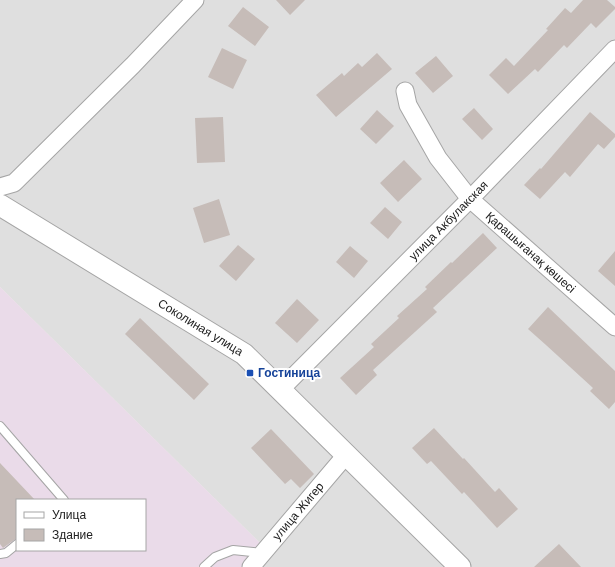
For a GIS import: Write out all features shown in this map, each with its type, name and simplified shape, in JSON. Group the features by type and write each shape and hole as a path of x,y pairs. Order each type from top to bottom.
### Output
{"street":[{"path":"0,187 14,183 133,65 195,0"},
{"name":"улица Акбулакская","path":"280,390 470,199 615,49"},
{"name":"Қарашығанақ көшесі","path":"406,91 408,105 438,158 470,199 615,327"},
{"name":"Соколиная улица","path":"0,205 244,354 460,567"},
{"name":"улица Жигер","path":"251,567 346,455"}],"lane":[{"path":"0,426 63,499"},
{"path":"0,554 6,553 16,545"},
{"path":"204,567 215,557 233,550 263,553"}],"shaded area":[{"path":"0,0 615,0 615,567 242,567 261,544 0,287"},
{"path":"0,287 261,544 242,567 0,567"}],"building":[{"path":"276,0 305,0 290,15"},
{"path":"583,0 607,0 615,7 615,9 596,28 591,23 567,48 564,45 538,72 535,69 508,94 489,75 506,58 514,66 548,30 546,29 565,8 571,13"},
{"path":"243,7 269,27 255,46 228,26"},
{"path":"222,48 247,60 233,89 208,77"},
{"path":"377,53 392,69 336,117 316,95 342,73 344,76 358,63 362,67"},
{"path":"436,56 453,76 433,93 415,73"},
{"path":"474,108 493,129 482,140 462,119"},
{"path":"377,110 394,126 376,144 360,129"},
{"path":"590,112 615,134 615,137 604,149 598,144 570,177 565,172 540,199 524,185 540,168 541,169"},
{"path":"223,117 225,162 197,163 195,118"},
{"path":"404,160 422,179 398,202 380,183"},
{"path":"219,199 230,235 204,243 193,208"},
{"path":"385,207 402,222 388,239 370,223"},
{"path":"483,233 497,248 433,308 437,312 373,370 377,375 356,395 340,378 374,347 371,344 399,318 397,316 427,289 425,287"},
{"path":"238,245 255,259 236,281 219,266"},
{"path":"350,246 368,261 354,278 336,262"},
{"path":"615,251 615,286 598,271"},
{"path":"297,299 319,320 297,343 275,323"},
{"path":"548,307 615,371 615,402 609,409 590,391 593,388 528,329"},
{"path":"140,318 209,384 194,400 125,334"},
{"path":"434,428 495,492 499,488 518,509 497,528 464,492 462,494 431,461 427,464 412,448"},
{"path":"271,429 314,474 300,488 291,479 285,484 251,448"},
{"path":"0,463 34,499 16,499 16,539 3,548 0,544"},
{"path":"559,544 581,567 534,567"}],"place":[{"name":"Гостиница","path":"250,373"}]}
